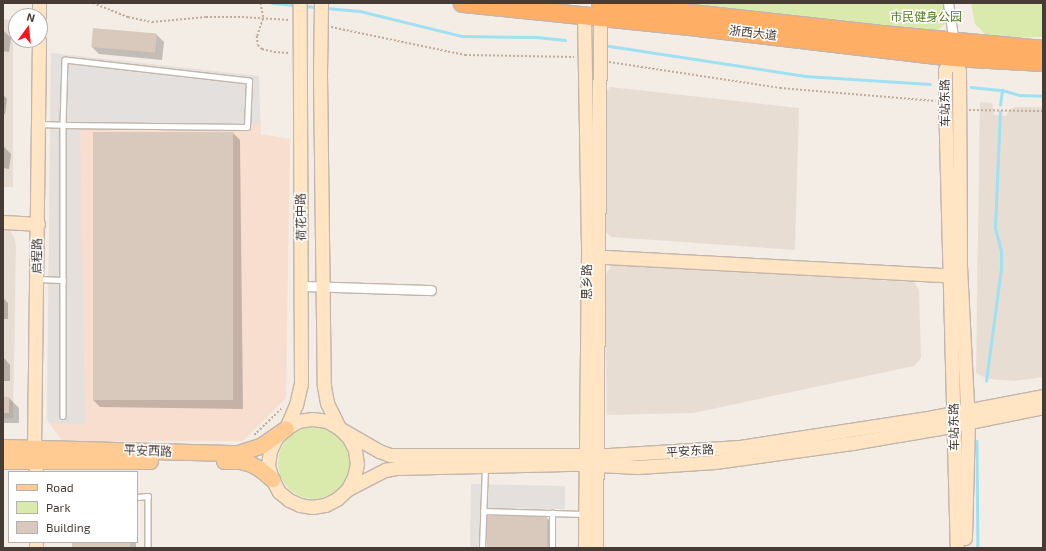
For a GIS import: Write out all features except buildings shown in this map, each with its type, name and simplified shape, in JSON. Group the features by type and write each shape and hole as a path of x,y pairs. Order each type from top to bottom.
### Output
{"highway":[{"name":"浙西大道","path":"462,3 595,12 954,49 1043,62"},
{"name":"浙西大道","path":"954,49 1043,49"}],"main road":[{"name":"平安西路","path":"3,461 238,453 262,444 286,428"},
{"name":"平安西路","path":"3,447 35,460 240,461 260,469 272,480"}],"street":[{"path":"321,3 324,386 327,403 339,428"},
{"path":"948,3 954,49"},
{"name":"思乡路","path":"592,256 585,58 595,12"},
{"name":"思乡路","path":"595,12 598,61 592,256 592,459 596,548"},
{"name":"荷花中路","path":"286,428 296,405 302,384 300,14"},
{"name":"启程路","path":"35,460 39,48"},
{"name":"车站东路","path":"954,49 945,70 945,103 955,276 967,416 965,548"},
{"name":"车站东路","path":"954,49 959,70 953,419 957,548"},
{"path":"3,222 38,224"},
{"path":"592,256 955,276"},
{"path":"302,286 431,290"},
{"name":"平安东路","path":"339,428 379,452 390,455 592,459 638,467 715,462 783,454 967,416 1043,396"},
{"name":"平安东路","path":"967,416 1043,407"},
{"path":"312,419 327,421 339,428 349,438 355,450 357,464 354,477 348,490 337,499 325,505 312,507 300,505 289,500 279,492 272,480 268,465 270,451 276,438 286,428 298,421 312,419"},
{"name":"思乡路","path":"585,548 586,514 592,459"},
{"name":"平安东路","path":"348,490 384,470 396,468 485,467 592,459"}],"lane":[{"path":"39,124 63,125 246,127 249,81 65,60 63,125 63,416"},
{"path":"37,279 63,280"},
{"path":"482,548 485,467"},
{"path":"138,497 148,496 148,548"},
{"path":"483,511 586,514"},
{"path":"552,513 552,548"}],"path":[{"path":"93,3 128,17 152,22 206,17 278,19 300,14"},
{"path":"260,3 263,17 257,36 258,45 262,49 274,52 294,53"},
{"path":"321,23 465,55 585,58"},
{"path":"598,61 780,88 925,99 945,103"},
{"path":"958,110 1043,111"}],"shaded area":[{"path":"3,19 8,20 8,48 13,48 13,187 3,187"},
{"path":"51,53 259,76 261,134 290,139 286,398 243,441 62,441 47,420"},
{"path":"51,53 259,76 260,124 80,123 85,424 53,423 47,420"},
{"path":"610,87 799,108 795,250 611,237 603,229 603,96"},
{"path":"980,102 992,103 994,115 1006,116 1009,110 1015,107 1043,107 1043,377 1015,381 988,379 976,373"},
{"path":"3,226 11,232 15,239 16,247 13,418 3,419"},
{"path":"612,265 914,282 919,290 921,358 914,366 693,413 607,415 604,277"},
{"path":"471,484 565,486 565,509 480,508 480,547 470,547"}],"green space":[{"name":"市民健身公园","path":"665,3 944,3 947,22 936,32"},
{"path":"971,3 1043,3 1043,37 999,37 985,34 975,24"},
{"path":"307,427 321,427 328,429 340,437 348,449 350,463 348,477 340,489 328,497 321,499 307,499 300,497 288,489 280,477 278,470 278,456 280,449 288,437 300,429"}],"waterway":[{"path":"272,3 295,5"},
{"path":"304,6 317,7"},
{"path":"326,8 360,11 462,36 536,37 565,40"},
{"path":"603,45 805,76 930,84"},
{"path":"971,87 1002,90 1020,95 1043,96"},
{"path":"1000,105 1002,90"},
{"path":"986,381 1001,269 1001,251 995,229 1000,112"},
{"path":"977,441 978,548"}]}
